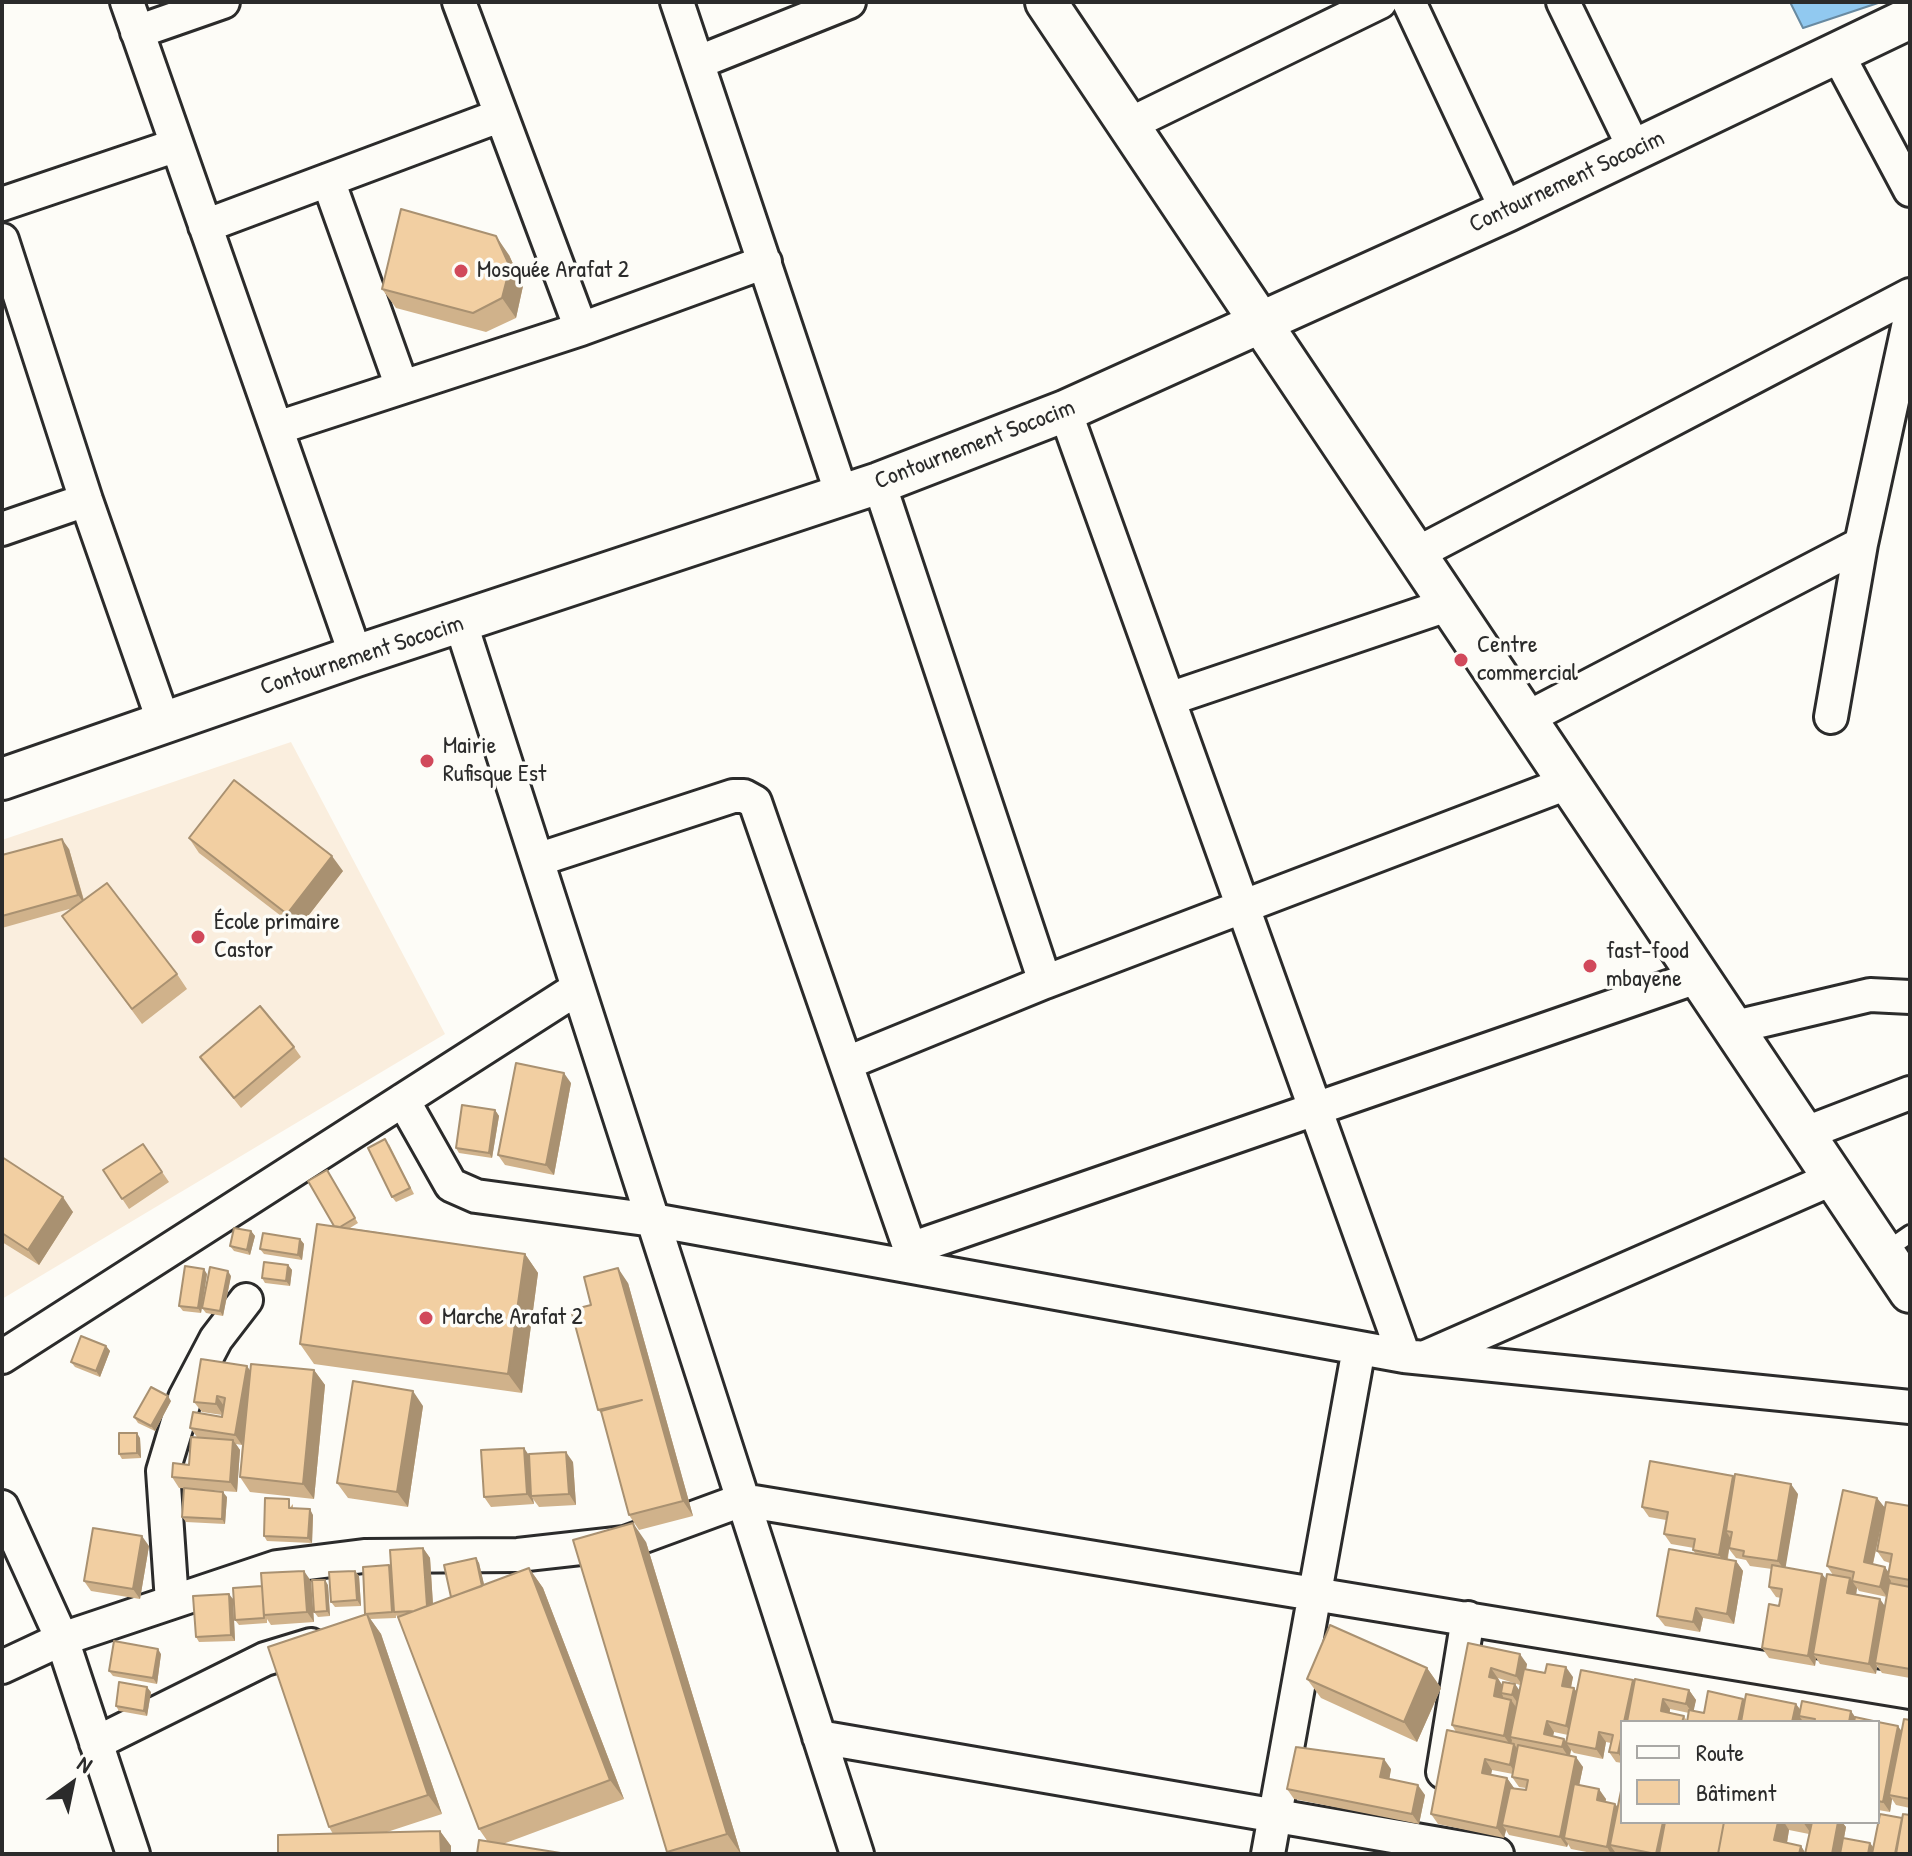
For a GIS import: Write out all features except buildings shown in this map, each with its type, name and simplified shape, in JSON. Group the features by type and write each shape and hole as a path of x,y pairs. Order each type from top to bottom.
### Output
{"street":[{"path":"223,2 132,17 356,656"},
{"path":"459,2 581,329"},
{"path":"677,2 765,262 860,489 1045,982"},
{"path":"699,62 849,2"},
{"path":"1046,2 1836,1177 1897,1243 1910,1292"},
{"path":"1128,125 1380,2"},
{"path":"1409,2 1507,211"},
{"path":"1563,2 1635,150"},
{"name":"Contournement Sococim","path":"2,779 356,656 461,624 860,489 1065,411 1507,211 1910,18"},
{"path":"1837,53 1910,190"},
{"path":"205,226 499,116"},
{"path":"2,204 177,145"},
{"path":"328,180 402,387"},
{"path":"2,240 86,500 164,723"},
{"path":"277,428 581,329 765,262"},
{"path":"1416,554 1910,295"},
{"path":"1831,717 1861,544 1896,452 1910,318"},
{"path":"1065,411 1316,1109 1414,1357"},
{"path":"2,529 86,500"},
{"path":"1527,718 1861,544"},
{"path":"1169,699 1450,604"},
{"path":"461,624 857,1854"},
{"path":"847,1063 1045,982 1570,782"},
{"path":"537,860 733,796 744,796 755,802 913,1259"},
{"path":"913,1259 1316,1109 1700,976"},
{"path":"2,1357 578,988"},
{"path":"1735,1027 1870,995 1910,997"},
{"path":"1806,1133 1910,1093"},
{"path":"403,1100 451,1185 476,1196 913,1259 1414,1357 1910,1407"},
{"path":"1414,1357 1836,1177"},
{"path":"172,1602 163,1471 185,1398 216,1339 246,1300"},
{"path":"1268,1854 1359,1348"},
{"path":"2,1667 62,1639 277,1567 364,1556 518,1555 625,1543 742,1500 1910,1692"},
{"path":"2,1507 62,1639 133,1854"},
{"path":"1435,1818 1468,1618"},
{"path":"96,1743 265,1659 335,1638"},
{"path":"819,1737 1274,1816 1435,1818 1497,1854"}],"shaded area":[{"name":"École primaire Castor","path":"291,742 445,1034 2,1299 2,840"}],"water":[{"path":"1790,2 1881,2 1803,28"}],"place":[{"name":"Mosquée Arafat 2","path":"461,271"},
{"name":"Centre commercial","path":"1461,660"},
{"name":"Mairie Rufisque Est","path":"427,761"},
{"name":"École primaire Castor","path":"198,937"},
{"name":"fast-food mbayene","path":"1590,966"},
{"name":"Marche Arafat 2","path":"426,1318"}]}
